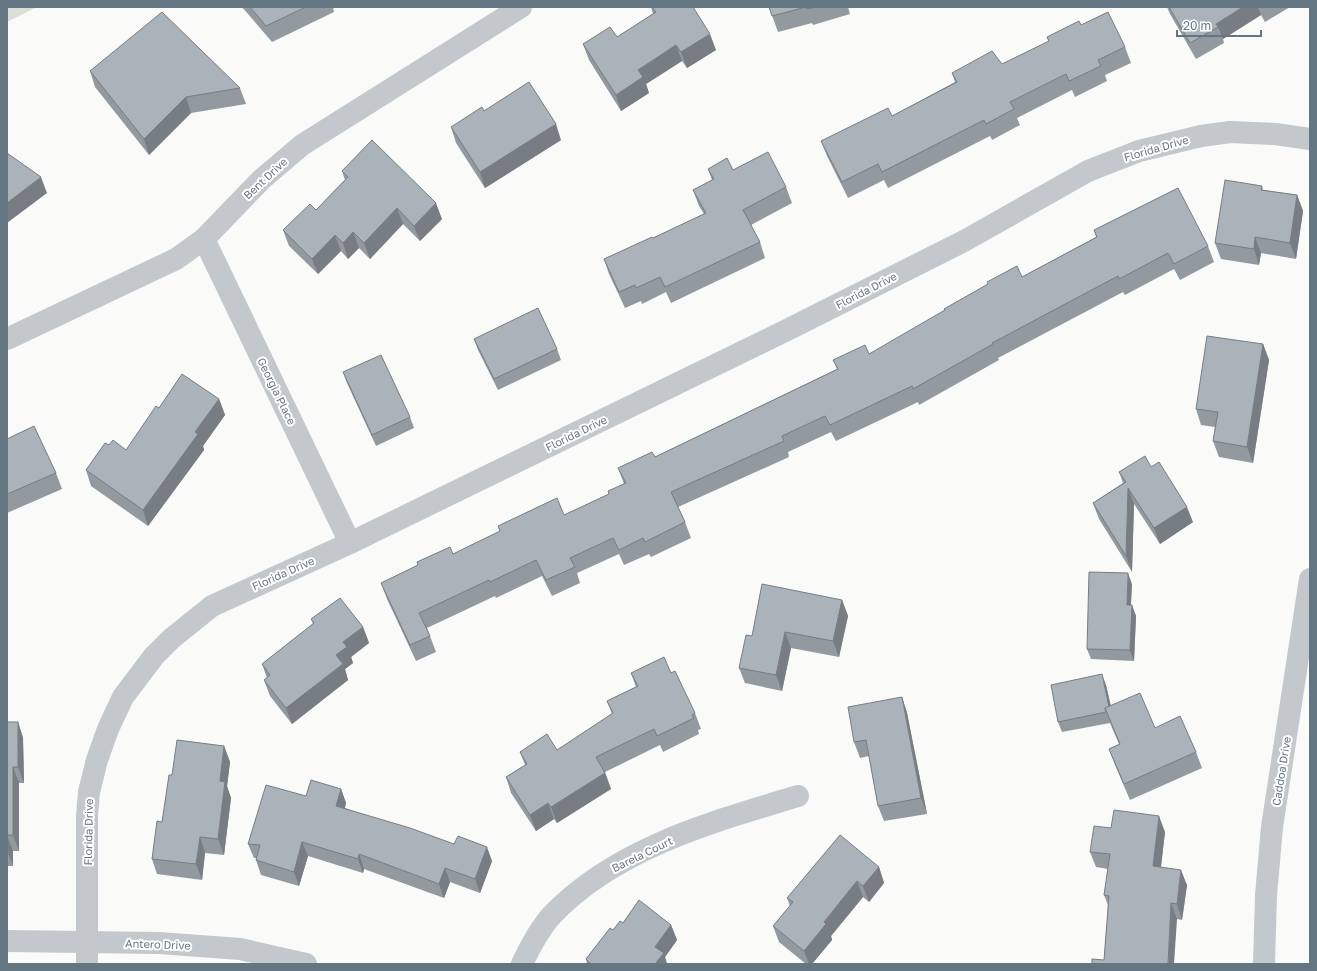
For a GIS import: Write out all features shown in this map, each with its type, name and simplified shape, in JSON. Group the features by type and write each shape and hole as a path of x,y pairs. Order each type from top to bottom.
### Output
{"street":[{"name":"Bent Drive","path":"7,339 176,259 204,239 261,180 302,145 521,7"},
{"name":"Florida Drive","path":"88,954 87,816 89,792 108,729 123,697 154,656 170,639 212,606 350,543 791,328 964,240 1088,171 1139,151 1201,136 1230,132 1275,134 1310,139"},
{"name":"Georgia Place","path":"204,239 350,543"},
{"name":"Caddoa Drive","path":"1264,964 1266,895 1272,827 1310,579"},
{"name":"Barela Court","path":"522,964 535,939 551,916 578,891 603,874 644,851 688,832 798,796"},
{"name":"Antero Drive","path":"7,941 88,954 159,943 240,949 306,964"}],"shaded area":[{"path":"7,7 37,7 7,22"}],"building":[{"path":"250,7 306,7 266,26"},
{"path":"652,7 693,7 710,34 681,52 676,45 638,70 643,77 616,95 583,44 610,27 617,37 656,12"},
{"path":"769,7 806,7 772,16"},
{"path":"1169,7 1243,7 1216,24 1218,27 1190,43"},
{"path":"162,12 240,88 186,97 144,139 90,71"},
{"path":"1108,12 1125,47 1098,60 1101,66 1069,81 1066,74 1010,102 1014,109 986,124 984,120 882,172 878,164 842,182 821,141 888,108 892,116 957,82 952,73 992,51 1002,64 1049,41 1047,37 1079,21 1081,25"},
{"path":"529,82 556,124 480,172 451,127 482,107 484,111"},
{"path":"372,140 436,203 414,226 397,208 364,243 353,232 343,243 335,235 312,259 283,230 310,204 316,210 348,177 342,171"},
{"path":"768,152 786,187 743,210 760,242 665,287 660,277 636,288 635,285 619,292 604,259 706,213 693,190 714,179 708,169 727,158 733,170"},
{"path":"7,153 41,177 7,203"},
{"path":"1225,180 1262,186 1261,190 1297,195 1290,243 1255,237 1254,249 1215,243"},
{"path":"1178,188 1208,246 1174,264 1168,253 1119,279 1118,276 992,343 993,344 913,389 912,386 830,425 825,416 782,436 784,441 671,492 685,522 645,542 643,538 619,550 613,538 570,558 575,567 546,580 536,560 419,613 430,636 410,645 381,583 418,565 417,562 450,547 453,554 500,531 498,526 557,498 564,515 609,494 608,491 626,483 618,468 652,452 655,457 838,369 833,360 865,345 869,354 988,284 987,282 1017,266 1022,277 1097,237 1094,230"},
{"path":"538,308 557,349 494,379 474,339"},
{"path":"1207,336 1263,344 1247,447 1213,441 1218,412 1196,409"},
{"path":"381,355 410,417 372,435 343,372"},
{"path":"182,374 219,399 195,432 198,434 143,510 86,470 105,443 109,445 113,440 126,450 156,406 159,408"},
{"path":"34,426 56,473 7,494 7,439"},
{"path":"1145,456 1151,467 1159,462 1187,507 1154,528 1128,488 1126,556 1093,503 1126,482 1119,472"},
{"path":"1089,572 1128,573 1127,605 1132,605 1130,650 1087,649"},
{"path":"762,584 842,600 833,641 785,632 776,675 739,668 746,635 752,636"},
{"path":"340,598 363,627 343,642 347,647 336,655 343,664 286,708 264,680 270,675 262,664 314,623 311,619"},
{"path":"664,657 671,673 675,671 695,713 692,715 694,718 657,736 654,729 596,757 605,773 551,807 548,803 530,815 506,777 527,764 520,752 547,734 557,750 613,713 607,701 638,686 631,673"},
{"path":"1102,674 1109,707 1105,708 1106,712 1058,722 1051,685"},
{"path":"1140,693 1155,728 1180,716 1196,752 1124,784 1109,749 1120,744 1105,708"},
{"path":"902,697 921,798 878,806 866,740 854,742 848,707"},
{"path":"7,722 18,722 18,767 13,767 13,835 7,835"},
{"path":"177,740 224,746 220,781 225,782 218,839 200,837 196,864 152,859 157,821 162,822 169,775 172,775"},
{"path":"311,780 341,789 336,806 410,828 454,844 458,836 487,847 475,879 445,868 439,884 359,854 358,859 302,842 294,872 256,860 260,845 248,844 266,785 306,796"},
{"path":"1114,810 1159,816 1153,866 1181,870 1177,904 1171,903 1168,964 1092,964 1092,959 1104,960 1109,896 1104,895 1110,854 1090,852 1094,826 1111,828"},
{"path":"840,835 879,867 863,886 857,881 824,922 826,924 804,951 773,926 793,902 787,898"},
{"path":"639,900 671,925 655,947 664,953 655,964 589,964 590,963 586,959 610,928 613,930 620,921 623,923"}]}
